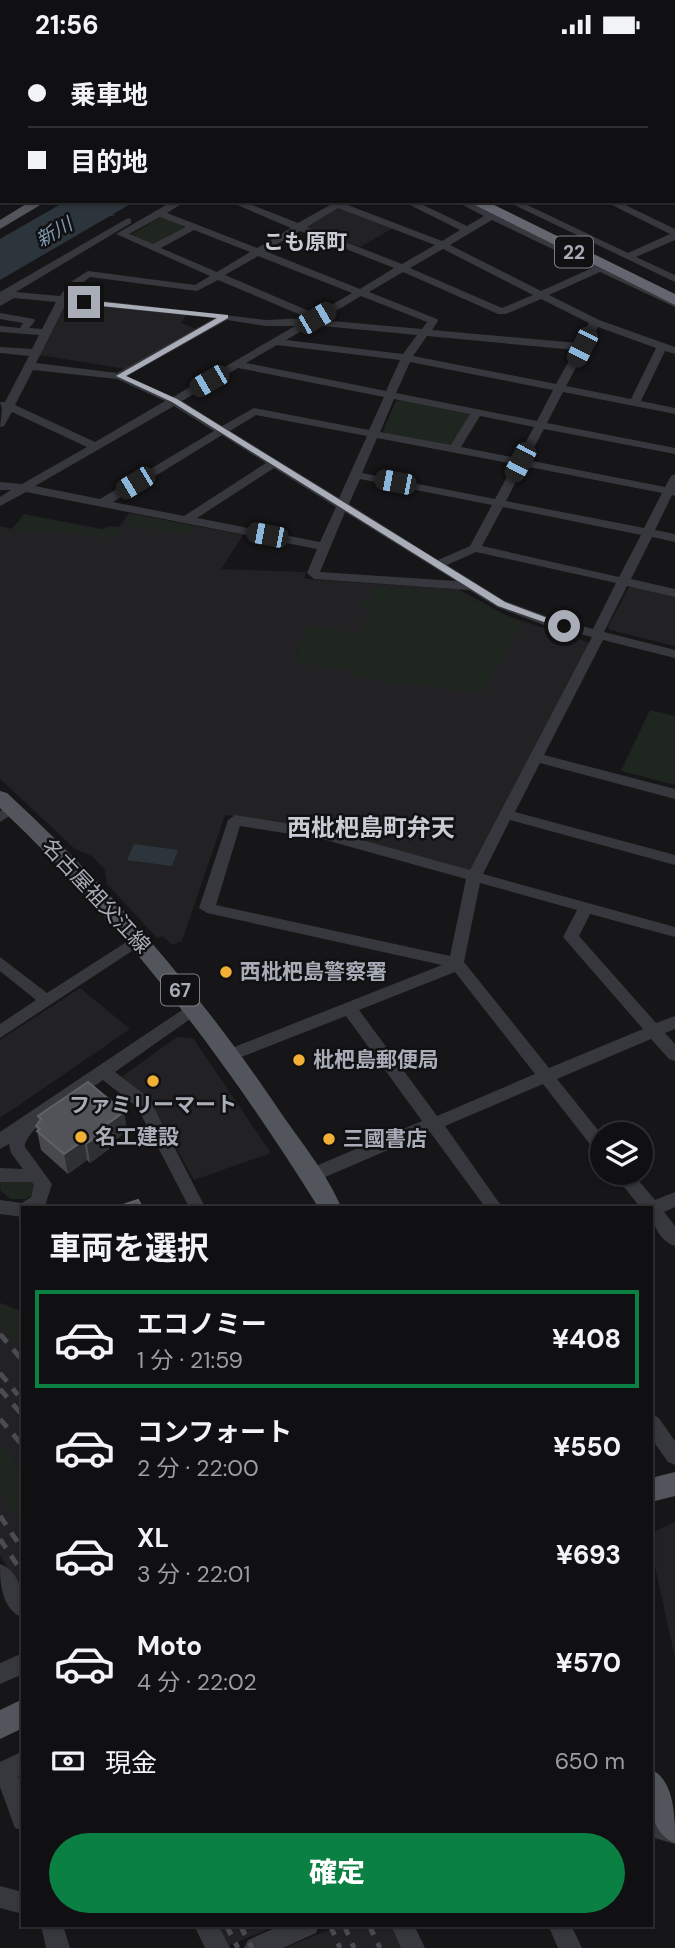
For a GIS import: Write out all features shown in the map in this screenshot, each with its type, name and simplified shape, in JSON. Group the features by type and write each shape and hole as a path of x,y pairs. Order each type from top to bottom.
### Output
{"highway":[{"path":"470,203 675,300"},
{"name":"22","path":"480,203 504,205 537,233 675,300"},
{"path":"504,205 675,287"}],"main road":[{"path":"0,225 38,203"},
{"name":"名古屋祖父江線","path":"4,808 81,875 139,939 230,1055 310,1176 326,1206"},
{"path":"653,1490 675,1484"},
{"path":"0,1725 21,1714"},
{"path":"653,1788 675,1830"}],"street":[{"path":"0,296 157,203"},
{"path":"177,203 121,234 312,321"},
{"path":"238,203 402,268 502,312 598,269"},
{"path":"0,423 4,405 29,366 62,300 73,285 88,274 197,288 336,203"},
{"path":"340,203 443,244 595,322 675,351"},
{"path":"411,203 467,230"},
{"path":"613,203 675,235"},
{"path":"0,502 467,230 504,205"},
{"path":"504,205 511,226 598,269 675,300"},
{"path":"504,205 675,279"},
{"path":"159,213 433,321 407,358 313,573 318,576 471,586"},
{"path":"511,226 537,233"},
{"path":"153,248 193,227"},
{"path":"627,257 675,235"},
{"path":"47,333 22,331 0,321 51,266"},
{"path":"0,303 12,295 266,323 312,321 582,347"},
{"path":"495,339 502,312"},
{"path":"120,376 225,317"},
{"path":"475,548 595,322"},
{"path":"276,342 407,358 675,411"},
{"path":"635,403 662,346"},
{"path":"0,350 36,353"},
{"path":"237,365 675,451"},
{"path":"29,366 120,376 174,401 471,586 526,614 675,654"},
{"path":"4,405 96,447"},
{"path":"102,503 254,411 672,491"},
{"path":"454,449 477,412"},
{"path":"186,520 274,463"},
{"path":"357,475 675,538"},
{"path":"457,964 474,876 598,635 647,533 672,491 675,478"},
{"path":"0,486 24,488 325,547"},
{"path":"437,565 475,548 675,593"},
{"path":"536,757 675,794"},
{"path":"506,814 675,860"},
{"path":"590,1132 457,964 207,908 235,820 322,834 675,932"},
{"path":"586,907 571,937 675,1055"},
{"path":"0,1032 139,939"},
{"path":"0,963 47,1001"},
{"path":"230,1055 457,964"},
{"path":"0,1142 15,1129 28,1124 194,1008"},
{"path":"349,1008 493,1206"},
{"path":"310,1176 675,1022"},
{"path":"102,1071 143,1103 196,1206"},
{"path":"28,1124 18,1139 17,1148 43,1184 39,1201 31,1206"},
{"path":"0,1175 21,1177 35,1174"},
{"path":"632,1185 649,1206"},
{"path":"653,1208 675,1199"},
{"path":"0,1207 21,1210"},
{"path":"653,1212 675,1239"},
{"path":"653,1426 675,1456"},
{"path":"0,1573 21,1605"},
{"path":"0,1674 21,1664"},
{"path":"9,1769 21,1813"},
{"path":"653,1826 675,1830"},
{"path":"0,1897 21,1902"},
{"path":"53,1927 58,1948"},
{"path":"206,1927 218,1948"},
{"path":"256,1948 303,1927"},
{"path":"403,1927 413,1948"},
{"path":"559,1927 570,1948"}],"shaded area":[{"path":"337,207 395,227 360,247 308,227"},
{"path":"161,217 188,228 154,246 130,235"},
{"path":"63,303 187,314 181,323 196,329 125,369 39,355"},
{"path":"396,401 470,413 454,445 386,434 383,431"},
{"path":"129,513 243,535 221,569 306,572 304,578 318,580 458,589 508,616 590,643 471,871 317,828 225,815 182,941 172,945 163,936 157,938 107,884 105,870 92,856 75,849 0,779 0,526 12,529 24,514 102,529 109,526 119,527"},
{"path":"25,515 101,530 109,527 123,529 113,538 31,529 28,532 0,529 13,529"},
{"path":"136,515 195,527 188,534 129,526 126,523 130,517"},
{"path":"375,587 456,592 520,623 520,626 514,627 451,603 518,630 483,693 352,677 354,670 295,663 306,625 363,634 369,608 401,596 364,608 361,605 372,598"},
{"path":"629,587 675,595 675,646 610,630 608,627"},
{"path":"650,710 675,716 675,785 621,771"},
{"path":"80,988 130,1029 0,1118 0,1040"},
{"path":"177,1037 193,1038 271,1153 194,1180 155,1110 123,1076"},
{"path":"1,1178 35,1182 32,1195 25,1199 11,1199 0,1190"},
{"path":"0,1303 21,1311 21,1590 0,1555"},
{"path":"0,1303 21,1311 21,1351 0,1326"},
{"path":"0,1448 21,1468 21,1524 0,1491"},
{"path":"675,1522 675,1658 653,1557 653,1532"},
{"path":"217,1927 274,1927 227,1946"},
{"path":"336,1927 395,1927 405,1948 284,1948"}],"water":[{"name":"新川","path":"63,203 132,203 112,215 116,216 110,216 0,280 0,239"},
{"path":"134,844 178,850 172,866 127,860"}],"building":[{"path":"88,1082 124,1112 103,1127 107,1130 87,1143 84,1140 64,1154 37,1131 40,1129 36,1126 41,1119 38,1116"},
{"path":"138,1200 141,1206 120,1206"}],"railway":[{"path":"0,1334 21,1359"},
{"path":"0,1373 18,1395"},
{"path":"0,1389 21,1414"},
{"path":"0,1419 21,1444"},
{"path":"0,1516 21,1547"},
{"path":"0,1539 21,1571"},
{"path":"227,1927 238,1948"},
{"path":"241,1927 252,1948"},
{"path":"331,1927 340,1948"},
{"path":"345,1927 354,1948"},
{"path":"370,1927 380,1948"}],"place":[{"name":"西枇杷島警察署","path":"226,972"},
{"name":"枇杷島郵便局","path":"299,1060"},
{"name":"ファミリーマート","path":"153,1081"},
{"name":"名工建設","path":"81,1137"},
{"name":"三國書店","path":"329,1139"}],"district":[{"name":"こも原町","path":"305,242"},
{"name":"西枇杷島町弁天","path":"371,827"}],"route":[{"path":"84,302 225,317 120,376 174,401 501,604 564,626"}]}
